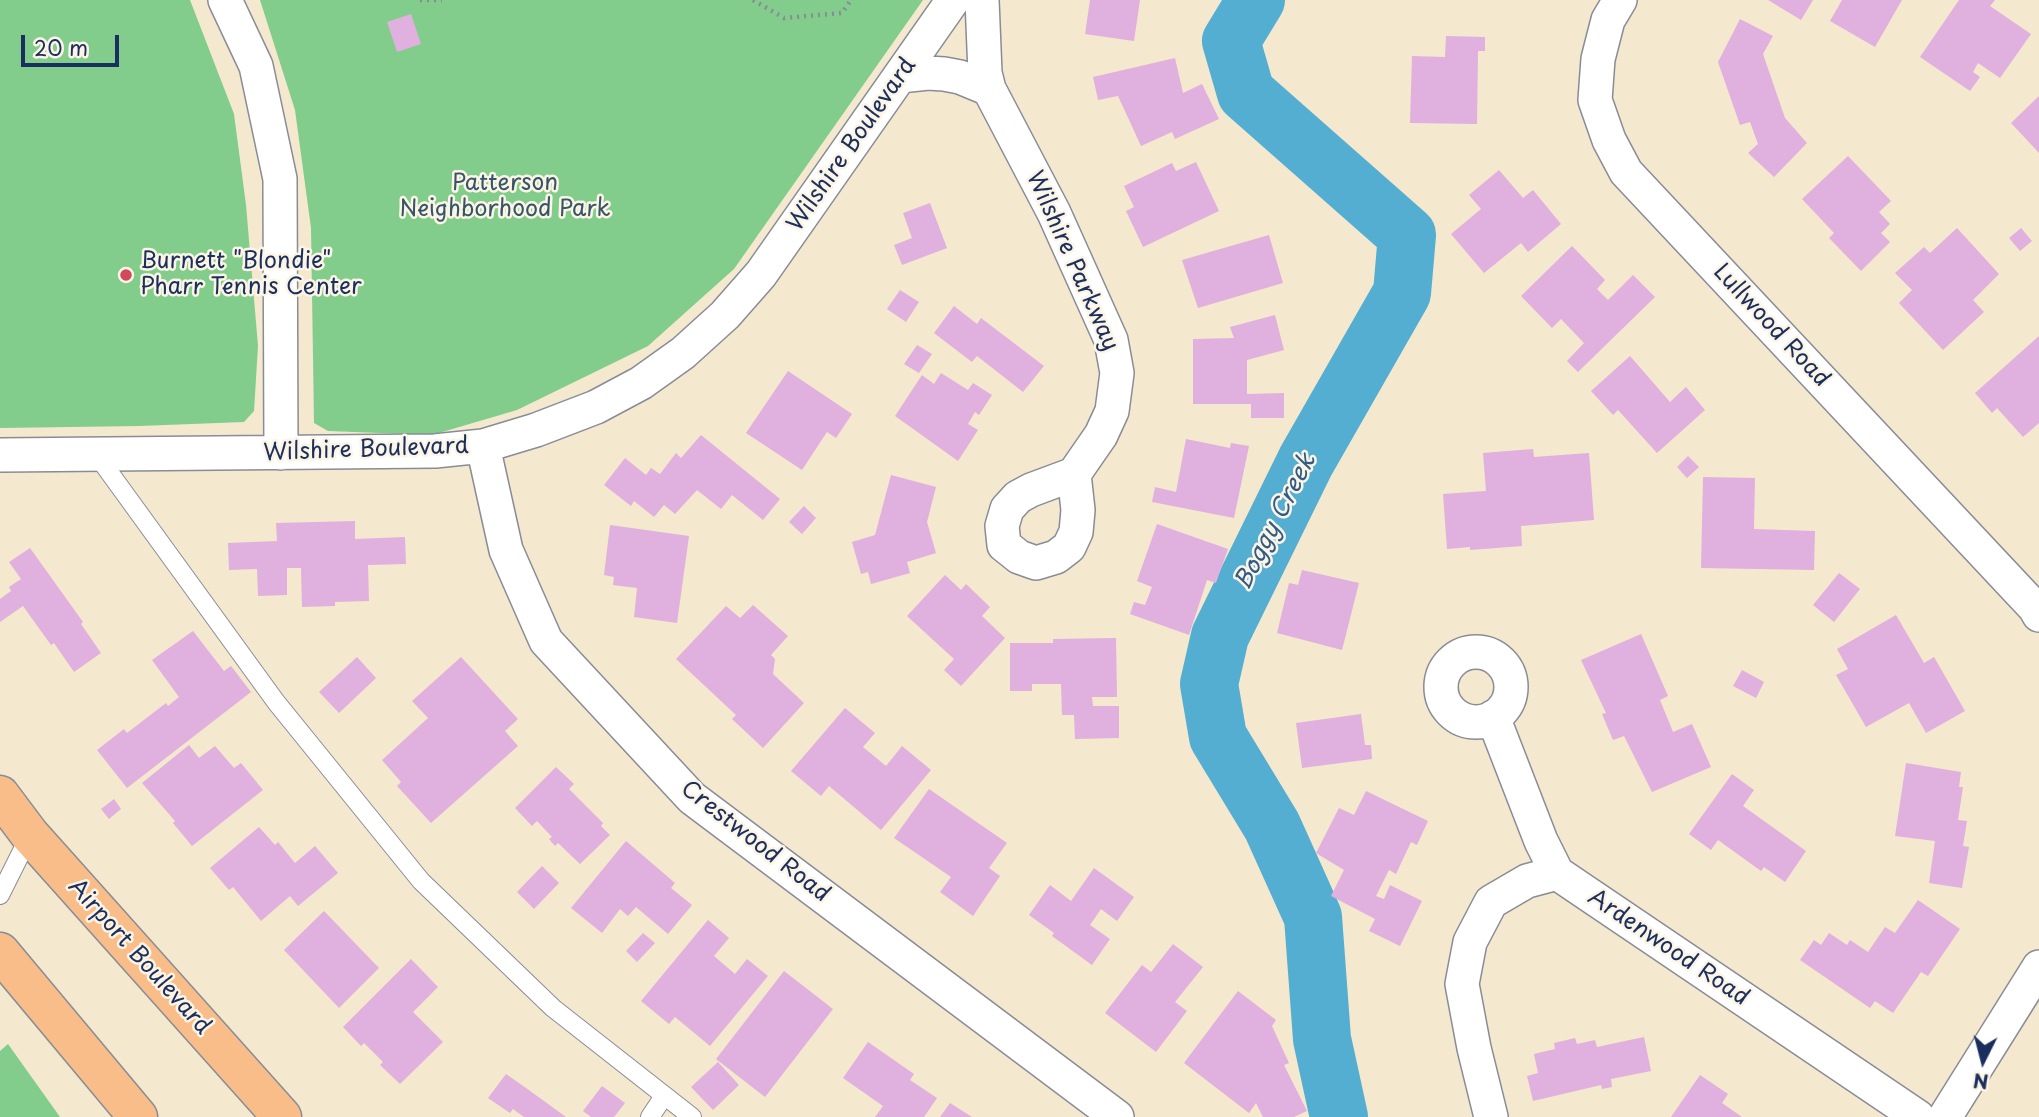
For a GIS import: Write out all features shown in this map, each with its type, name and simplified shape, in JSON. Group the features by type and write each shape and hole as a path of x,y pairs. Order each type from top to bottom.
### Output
{"main road":[{"name":"Airport Boulevard","path":"0,795 30,835 282,1117"},
{"path":"0,952 138,1117"}],"street":[{"path":"225,0 256,66 280,179 281,453"},
{"name":"Wilshire Boulevard","path":"0,455 435,451 483,446 536,430 596,407 641,383 683,353 725,315 761,274 953,0"},
{"name":"Wilshire Parkway","path":"982,0 985,73 989,89 1054,213 1111,340 1117,373 1112,411 1101,435 1074,474"},
{"name":"Lullwood Road","path":"1620,0 1608,20 1598,59 1595,100 1609,140 1626,172 2039,615"},
{"path":"900,76 944,74 960,77 989,89"},
{"name":"Crestwood Road","path":"483,446 506,550 546,642 692,798 1117,1117"},
{"name":"Ardenwood Road","path":"1493,717 1541,841 1557,873 1918,1117"},
{"path":"1491,1117 1462,984 1470,942 1491,902 1527,881 1557,873"},
{"path":"1945,1117 2039,967"}],"lane":[{"path":"96,454 276,702 421,881 553,1008 692,1117"},
{"path":"0,895 30,835"},
{"path":"650,1117 664,1096"}],"path":[{"path":"420,0 442,0"},
{"path":"753,0 783,18 842,13 851,0"}],"green space":[{"name":"Burnett \"Blondie\" Pharr Tennis Center","path":"0,0 190,0 234,114 246,205 258,346 254,411 244,422 0,428"},
{"name":"Patterson Neighborhood Park","path":"260,0 923,0 734,269 648,346 517,410 432,435 328,431 314,423 311,228 295,110"},
{"path":"8,1044 60,1117 0,1117 0,1051"}],"building":[{"path":"1090,0 1140,0 1134,41 1085,34"},
{"path":"1768,0 1813,0 1801,20"},
{"path":"1842,0 1902,0 1875,47 1830,21"},
{"path":"1959,0 1995,0 1990,6 2031,34 2000,78 1978,63 1973,72 1980,77 1970,91 1920,57"},
{"path":"411,14 421,44 397,52 387,22"},
{"path":"1740,19 1773,36 1763,54 1785,118 1807,143 1774,177 1748,153 1758,144 1750,122 1740,125 1718,62"},
{"path":"1446,36 1485,37 1485,51 1478,51 1477,124 1410,123 1412,56 1445,57"},
{"path":"1175,58 1183,93 1202,84 1219,119 1175,139 1172,132 1141,146 1118,96 1098,100 1093,77"},
{"path":"2039,96 2039,153 2011,123"},
{"path":"1848,156 1891,201 1879,212 1890,224 1881,233 1890,242 1861,271 1829,238 1834,233 1802,199"},
{"path":"1196,162 1219,211 1143,247 1126,211 1134,207 1124,186 1172,163 1176,171"},
{"path":"1499,170 1523,198 1533,190 1561,224 1528,252 1521,243 1484,273 1451,234 1481,209 1469,195"},
{"path":"930,203 947,248 902,265 894,245 912,238 903,213"},
{"path":"1957,228 1999,274 1973,300 1984,312 1943,350 1899,303 1912,290 1895,273 1924,247 1930,253"},
{"path":"2021,228 2032,241 2020,251 2009,238"},
{"path":"1269,235 1283,283 1198,308 1182,260"},
{"path":"1572,246 1605,280 1597,289 1608,300 1633,275 1655,297 1578,372 1567,361 1584,343 1561,319 1552,328 1521,296"},
{"path":"900,290 919,302 906,322 887,309"},
{"path":"954,306 977,324 981,318 1044,366 1023,392 977,356 972,362 934,333"},
{"path":"1275,315 1284,350 1247,360 1247,394 1284,393 1284,418 1251,418 1251,404 1193,404 1193,339 1234,338 1230,327"},
{"path":"2039,336 2039,423 2023,437 1997,408 1992,413 1975,393"},
{"path":"917,345 932,354 919,373 904,364"},
{"path":"1630,356 1670,402 1686,387 1705,410 1657,453 1618,410 1613,415 1591,391"},
{"path":"788,371 852,414 836,438 827,432 802,470 746,433"},
{"path":"941,373 968,390 973,383 992,395 979,415 975,412 968,424 978,430 958,461 895,416 922,375 934,384"},
{"path":"701,435 780,499 763,520 732,495 721,509 697,490 675,514 664,505 654,517 634,501 631,506 604,485 625,458 646,475 651,468 660,474 676,453 681,458"},
{"path":"1186,439 1230,448 1231,443 1249,446 1234,518 1152,502 1155,487 1176,492"},
{"path":"1533,449 1534,457 1589,453 1594,520 1521,526 1522,546 1447,549 1443,494 1486,491 1483,453"},
{"path":"1688,456 1699,467 1687,478 1677,467"},
{"path":"891,475 936,487 927,522 936,553 907,562 910,573 871,584 868,572 861,574 852,542 875,535"},
{"path":"1703,477 1755,478 1754,529 1815,531 1814,570 1701,568"},
{"path":"804,506 816,518 802,534 789,522"},
{"path":"355,521 355,539 405,537 406,564 368,565 369,601 302,607 301,568 287,568 287,595 258,596 257,569 229,570 228,543 277,541 276,523"},
{"path":"1157,524 1228,549 1216,583 1207,580 1189,635 1130,614 1134,602 1145,605 1152,587 1137,581"},
{"path":"610,525 689,536 677,623 634,617 637,588 613,585 614,577 604,575"},
{"path":"30,548 83,622 81,624 101,653 74,672 23,606 0,622 0,599 11,591 9,587 21,579 9,562"},
{"path":"1302,570 1359,583 1342,650 1277,633 1289,583 1298,585"},
{"path":"1839,573 1860,589 1834,622 1813,605"},
{"path":"945,575 961,590 966,584 990,607 982,616 1005,638 961,686 944,670 954,659 907,616"},
{"path":"753,605 788,636 771,655 775,659 773,674 804,703 763,748 732,719 736,715 676,659 726,606 740,618"},
{"path":"1896,615 1924,663 1934,657 1965,711 1926,733 1909,703 1866,727 1836,675 1848,669 1837,649"},
{"path":"193,631 224,671 231,666 251,692 127,788 97,750 124,729 127,733 166,703 168,706 179,697 152,660"},
{"path":"1641,634 1668,696 1660,700 1673,732 1692,724 1711,767 1652,792 1624,736 1613,740 1602,714 1606,713 1581,660"},
{"path":"1116,638 1117,697 1092,697 1093,706 1119,706 1119,738 1075,739 1074,715 1062,715 1061,684 1032,684 1032,691 1010,691 1010,643"},
{"path":"357,657 376,678 339,713 319,692"},
{"path":"461,657 518,719 505,731 518,746 431,823 397,786 401,782 382,760 428,718 412,701"},
{"path":"1742,670 1764,682 1756,698 1733,686"},
{"path":"845,708 875,733 863,747 886,766 902,746 931,770 881,830 829,786 821,796 791,771"},
{"path":"1361,714 1365,745 1371,745 1372,759 1302,768 1296,723"},
{"path":"189,745 199,758 215,746 234,768 241,763 263,790 192,846 173,823 175,821 142,783"},
{"path":"1906,763 1961,772 1959,787 1963,787 1958,820 1967,821 1963,846 1969,847 1962,888 1929,883 1935,841 1895,836"},
{"path":"556,767 574,784 569,789 603,823 601,826 610,835 580,864 558,843 555,846 549,839 552,837 537,821 532,826 515,808"},
{"path":"1732,774 1754,790 1743,806 1806,851 1785,882 1764,867 1761,871 1718,840 1711,850 1689,834"},
{"path":"929,789 1007,843 989,868 1000,876 973,916 940,892 951,877 894,838"},
{"path":"1366,791 1428,821 1417,845 1411,842 1396,874 1389,870 1376,896 1384,899 1390,885 1422,901 1400,946 1369,931 1375,919 1331,896 1344,870 1316,853 1339,808 1354,815"},
{"path":"114,799 121,809 109,819 101,809"},
{"path":"259,827 275,845 278,842 295,863 315,846 338,873 298,906 290,896 261,921 233,887 229,890 210,868"},
{"path":"626,841 675,883 671,888 692,905 668,934 636,907 628,916 620,909 602,933 571,908"},
{"path":"542,866 559,883 534,909 517,892"},
{"path":"1094,868 1134,897 1117,921 1101,909 1090,925 1110,939 1092,965 1052,936 1054,933 1029,915 1050,885 1071,901"},
{"path":"1918,900 1960,929 1928,976 1921,972 1893,1013 1875,1001 1870,1008 1800,960 1814,940 1821,945 1829,933 1847,945 1850,940 1868,952 1885,927 1895,933"},
{"path":"324,911 379,968 339,1008 284,950"},
{"path":"708,920 729,938 714,956 735,974 747,959 768,976 710,1046 675,1017 669,1024 641,1001"},
{"path":"643,933 655,943 637,962 626,951"},
{"path":"1173,944 1203,967 1175,1002 1187,1011 1156,1052 1105,1013 1142,965 1151,972"},
{"path":"411,959 438,987 413,1012 443,1042 400,1084 380,1065 383,1062 364,1043 361,1046 343,1027"},
{"path":"784,971 833,1009 765,1097 716,1059"},
{"path":"1238,991 1276,1020 1272,1026 1289,1063 1284,1065 1307,1111 1294,1117 1263,1117 1256,1103 1249,1113 1184,1063"},
{"path":"1644,1037 1651,1071 1611,1079 1612,1087 1602,1089 1601,1085 1533,1101 1527,1076 1538,1073 1534,1054 1555,1049 1554,1043 1575,1038 1577,1044 1595,1040 1597,1047"},
{"path":"868,1042 914,1074 910,1080 937,1098 924,1117 875,1117 883,1106 843,1078"},
{"path":"718,1062 739,1085 713,1110 691,1087"},
{"path":"506,1074 566,1117 524,1117 513,1109 510,1113 488,1098"},
{"path":"1700,1075 1728,1094 1722,1103 1742,1117 1671,1117"},
{"path":"602,1086 625,1103 614,1117 591,1117 583,1111"},
{"path":"950,1103 972,1117 940,1117"}],"waterway":[{"name":"Boggy Creek","path":"1256,0 1231,41 1246,93 1407,235 1402,293 1306,461 1220,636 1209,684 1218,737 1272,826 1313,917 1322,1039 1339,1117"}],"place":[{"name":"Burnett \"Blondie\" Pharr Tennis Center","path":"126,275"}]}
